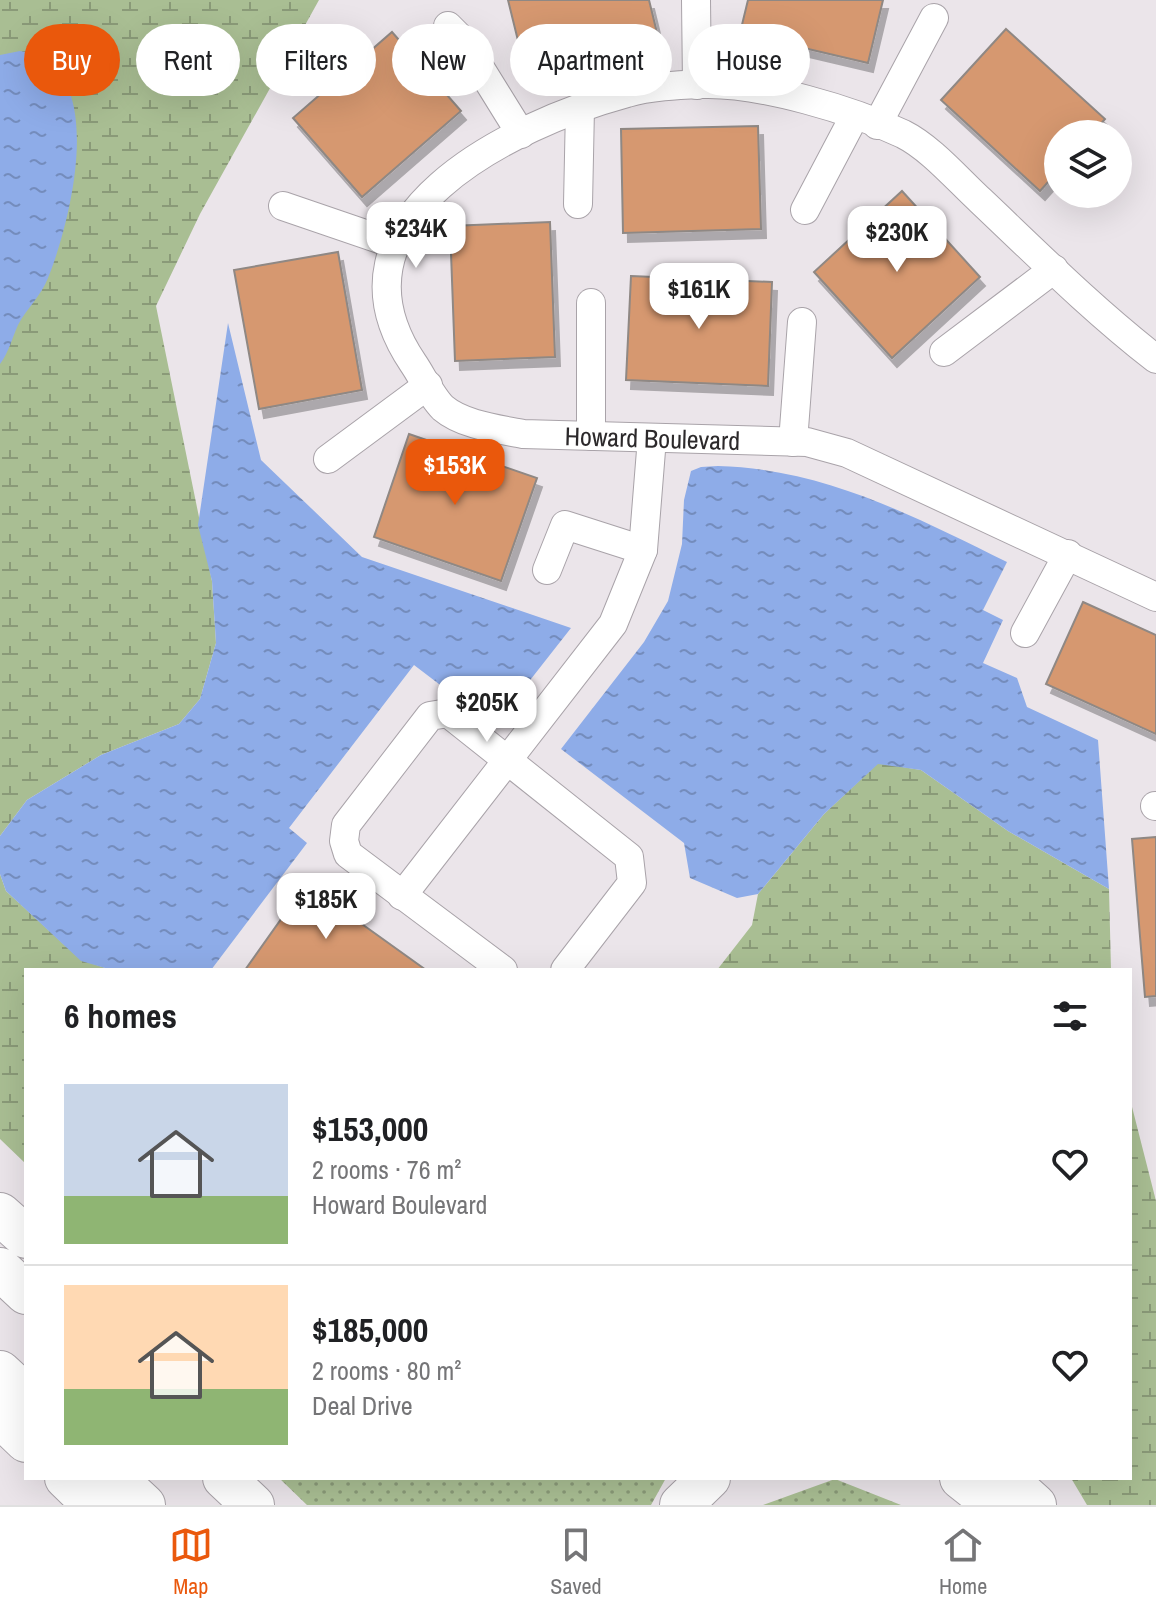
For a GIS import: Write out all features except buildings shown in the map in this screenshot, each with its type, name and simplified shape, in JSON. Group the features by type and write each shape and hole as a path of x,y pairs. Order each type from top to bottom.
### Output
{"highway":[{"path":"0,1214 24,1235"},
{"path":"0,1269 24,1291"},
{"path":"0,1372 24,1394"},
{"path":"0,1416 24,1439"},
{"path":"68,1480 94,1505"},
{"path":"117,1480 144,1505"},
{"path":"226,1480 253,1505"},
{"path":"681,1505 707,1480"},
{"path":"964,1480 995,1505"},
{"path":"1007,1480 1035,1505"}],"street":[{"path":"696,0 696,24"},
{"path":"805,210 934,18"},
{"name":"Howard Boulevard","path":"688,86 630,91 580,108 521,134 450,175 403,224 386,281 388,315 444,408 481,425 523,434 793,442 847,453 1156,597"},
{"path":"494,90 521,134"},
{"name":"Howard Boulevard","path":"794,96 905,135 1121,332 1156,359"},
{"path":"578,204 580,108"},
{"path":"283,206 397,245"},
{"path":"944,352 1054,269"},
{"path":"591,303 591,436"},
{"path":"793,442 802,322"},
{"path":"328,459 428,385"},
{"path":"402,896 613,624 643,550 652,438"},
{"path":"547,570 565,525 643,550"},
{"path":"1025,633 1068,554"},
{"path":"500,968 348,854 344,841 346,825 430,716 448,713 629,857 632,883 567,968"}],"green space":[{"path":"0,0 319,0 306,24 256,24 256,96 266,96 200,214 156,306 212,581 216,643 200,699 179,724 101,755 27,800 0,836"},
{"path":"878,763 921,770 1008,831 1109,889 1111,968 719,968 752,925 758,894 824,814"},
{"path":"0,874 6,891 81,960 106,968 24,968 24,1162 0,1139"},
{"path":"1132,1107 1156,1201 1156,1505 1087,1505 1072,1480 1132,1480"},
{"path":"281,1480 665,1480 651,1505 307,1505"},
{"path":"838,1480 901,1505 763,1505"}],"water":[{"path":"24,53 24,96 70,96 75,114 77,149 73,186 57,253 45,284 18,325 0,364 0,55"},
{"path":"228,323 261,460 362,557 571,628 494,726 414,665 289,828 307,843 213,968 105,968 81,961 6,891 0,874 0,836 27,800 101,755 179,724 200,699 216,643 212,581 198,525"},
{"path":"718,466 757,469 832,486 902,512 1007,562 983,610 1003,620 983,663 1017,678 1027,707 1098,740 1109,889 1008,831 921,770 878,764 824,814 758,894 737,898 690,878 684,843 561,749 644,642 668,601 682,544 684,500 691,471"}]}
